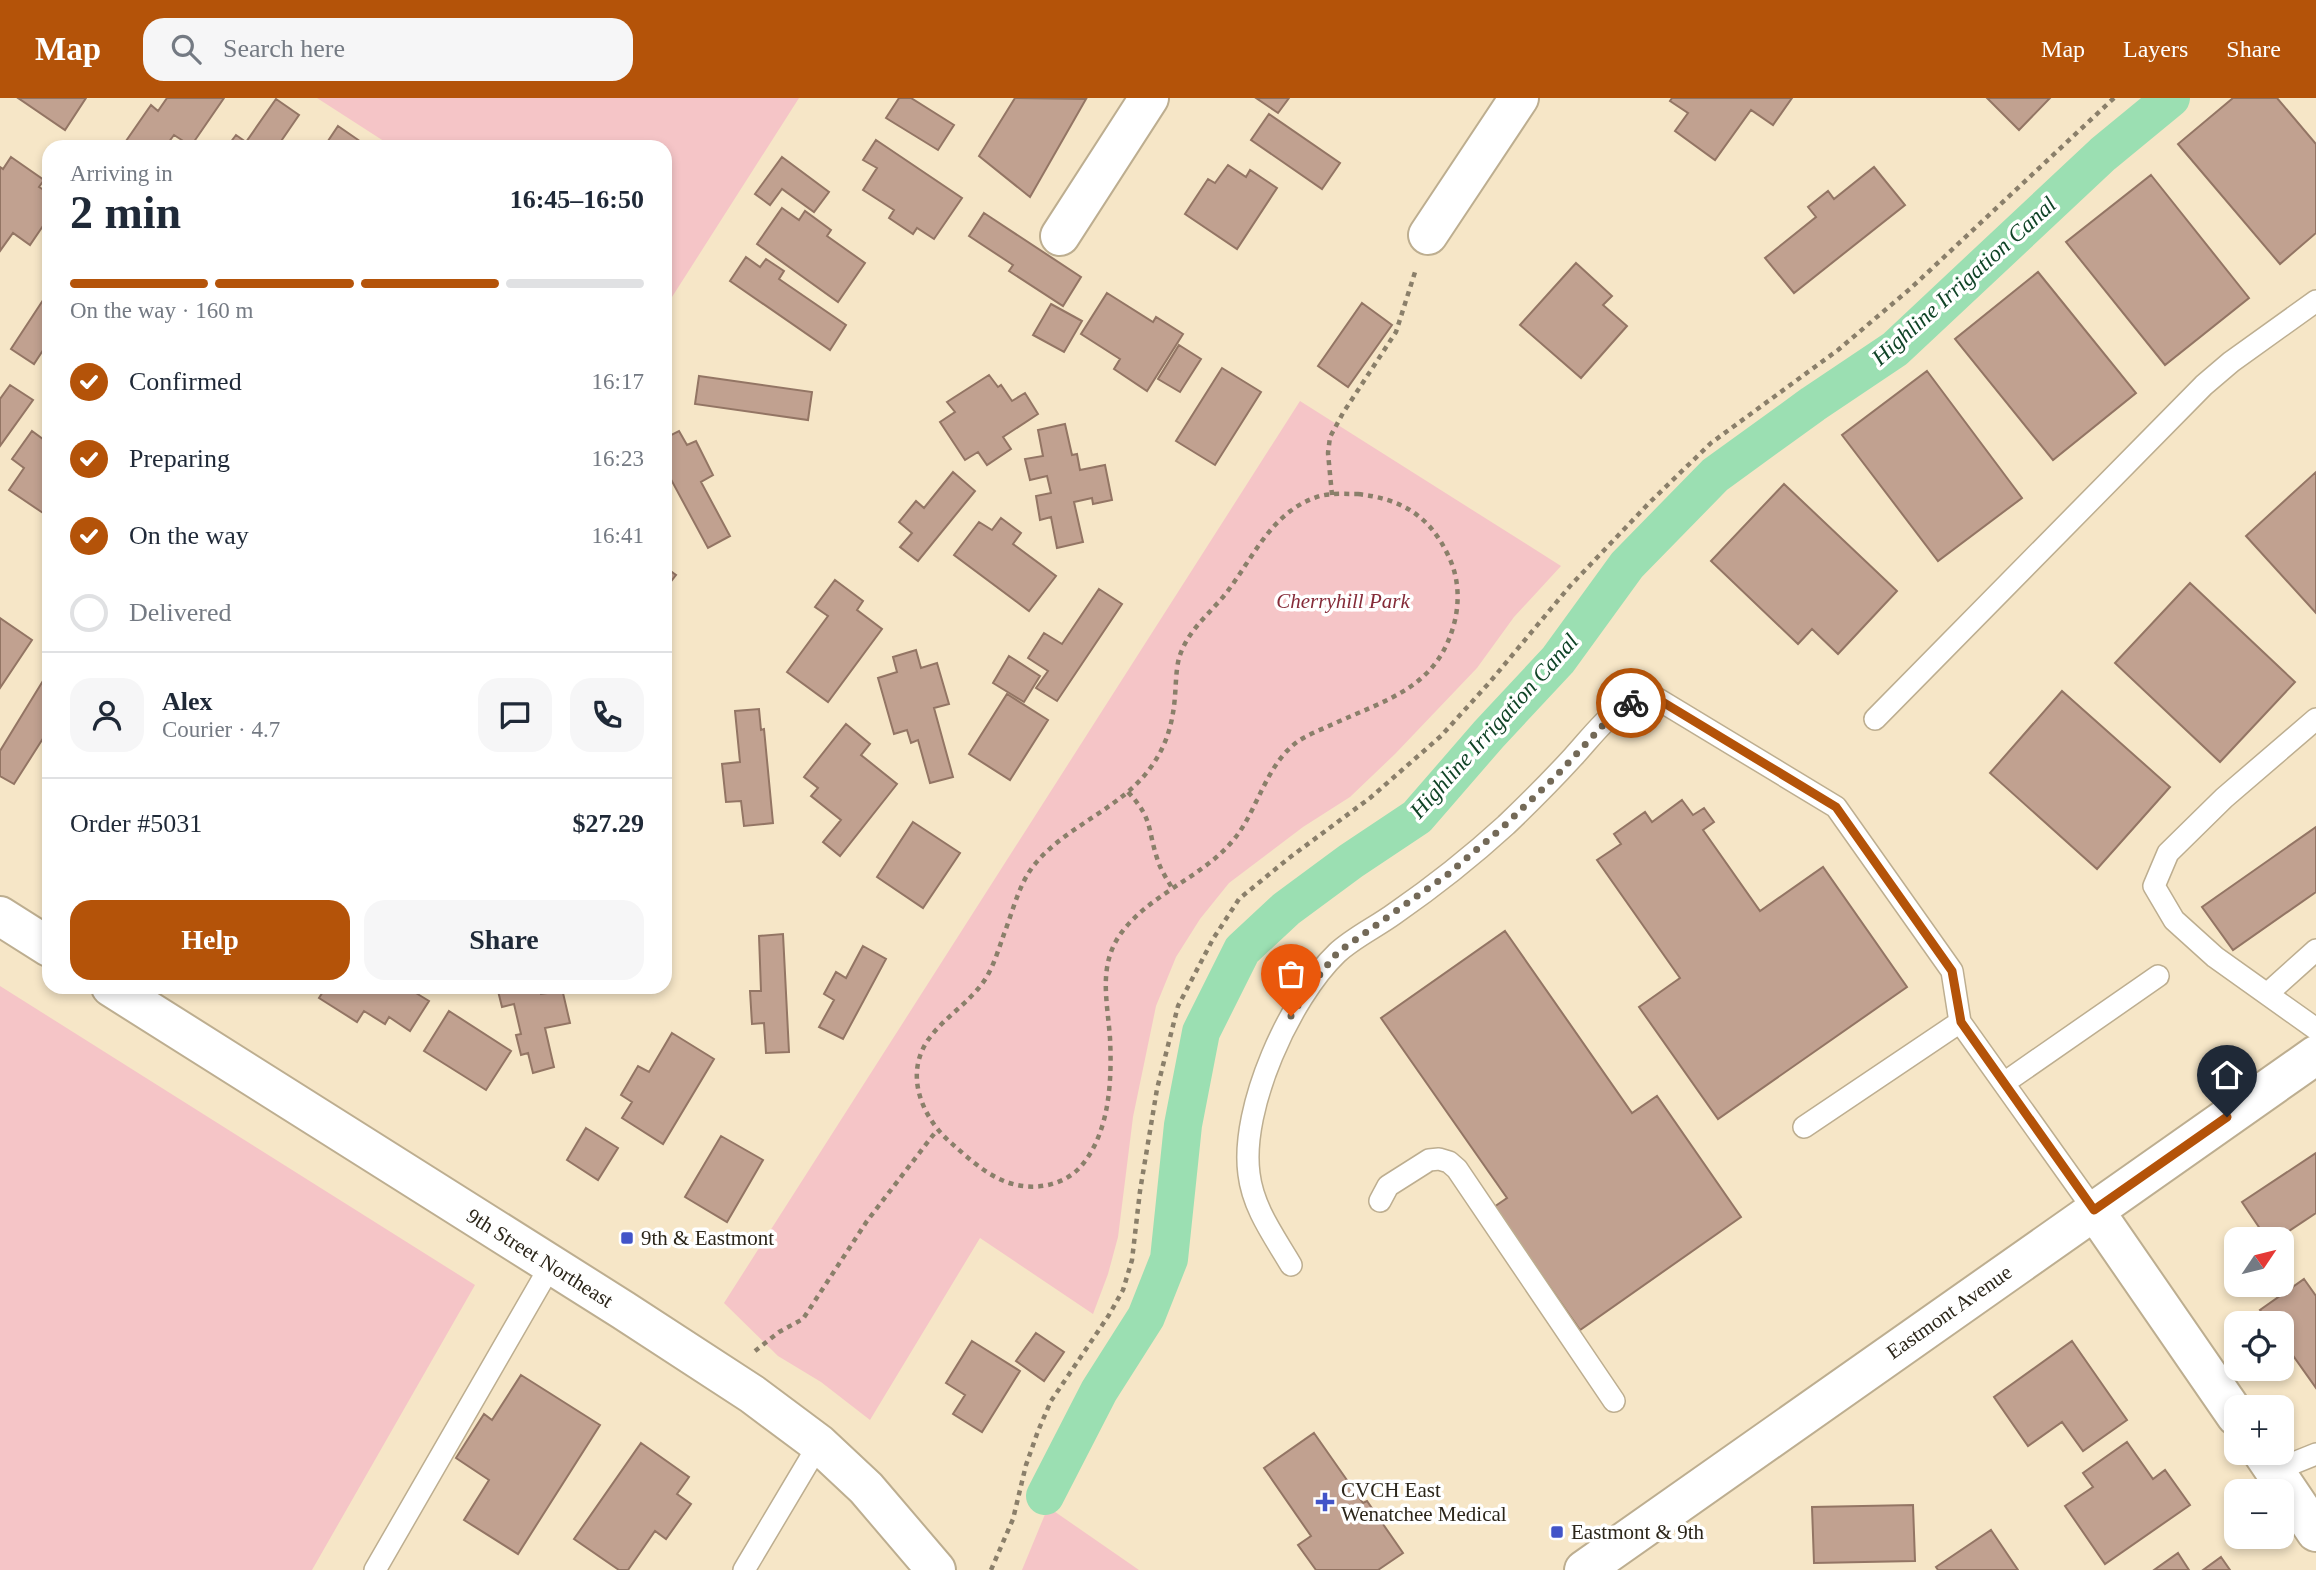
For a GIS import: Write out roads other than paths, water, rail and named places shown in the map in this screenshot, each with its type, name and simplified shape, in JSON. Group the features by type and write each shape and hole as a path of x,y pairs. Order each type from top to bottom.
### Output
{"main road":[{"path":"1060,236 1149,98"},
{"path":"1428,235 1519,98"},
{"path":"0,916 42,943"},
{"name":"9th Street Northeast","path":"122,994 725,1377 819,1444 866,1488 936,1570"},
{"name":"Eastmont Avenue","path":"1584,1570 2316,1055"},
{"path":"2094,1210 2224,1399"},
{"path":"2270,1465 2316,1532"}],"lane":[{"path":"1875,719 2204,386 2231,362 2316,301"},
{"path":"1291,1265 1258,1209 1248,1173 1248,1154 1250,1130 1265,1076 1291,1016 1338,952 1447,875 1494,835 1557,775 1617,710 1629,703 1656,698 1836,807 1952,971 1961,1022 2094,1210"},
{"path":"2316,719 2224,797 2168,853 2154,886 2174,920 2214,957 2316,1029"},
{"path":"2267,994 2316,950"},
{"path":"2004,1083 2158,976"},
{"path":"1804,1127 1961,1022"},
{"path":"1380,1202 1388,1186 1429,1160 1449,1162 1457,1169 1614,1401"},
{"path":"376,1570 551,1265"},
{"path":"744,1570 819,1444"},
{"path":"2294,1458 2316,1454"}],"waterway":[{"name":"Highline Irrigation Canal","path":"1045,1496 1099,1391 1146,1317 1169,1259 1183,1125 1201,1032 1242,950 1286,909 1417,817 1558,660 1627,565 1715,475 1895,349 2103,154 2171,98"}],"place":[{"name":"9th & Eastmont","path":"627,1238"},
{"name":"CVCH East Wenatchee Medical","path":"1325,1502"},
{"name":"Eastmont & 9th","path":"1557,1532"}],"park label":[{"name":"Cherryhill Park","path":"1343,601"}]}
